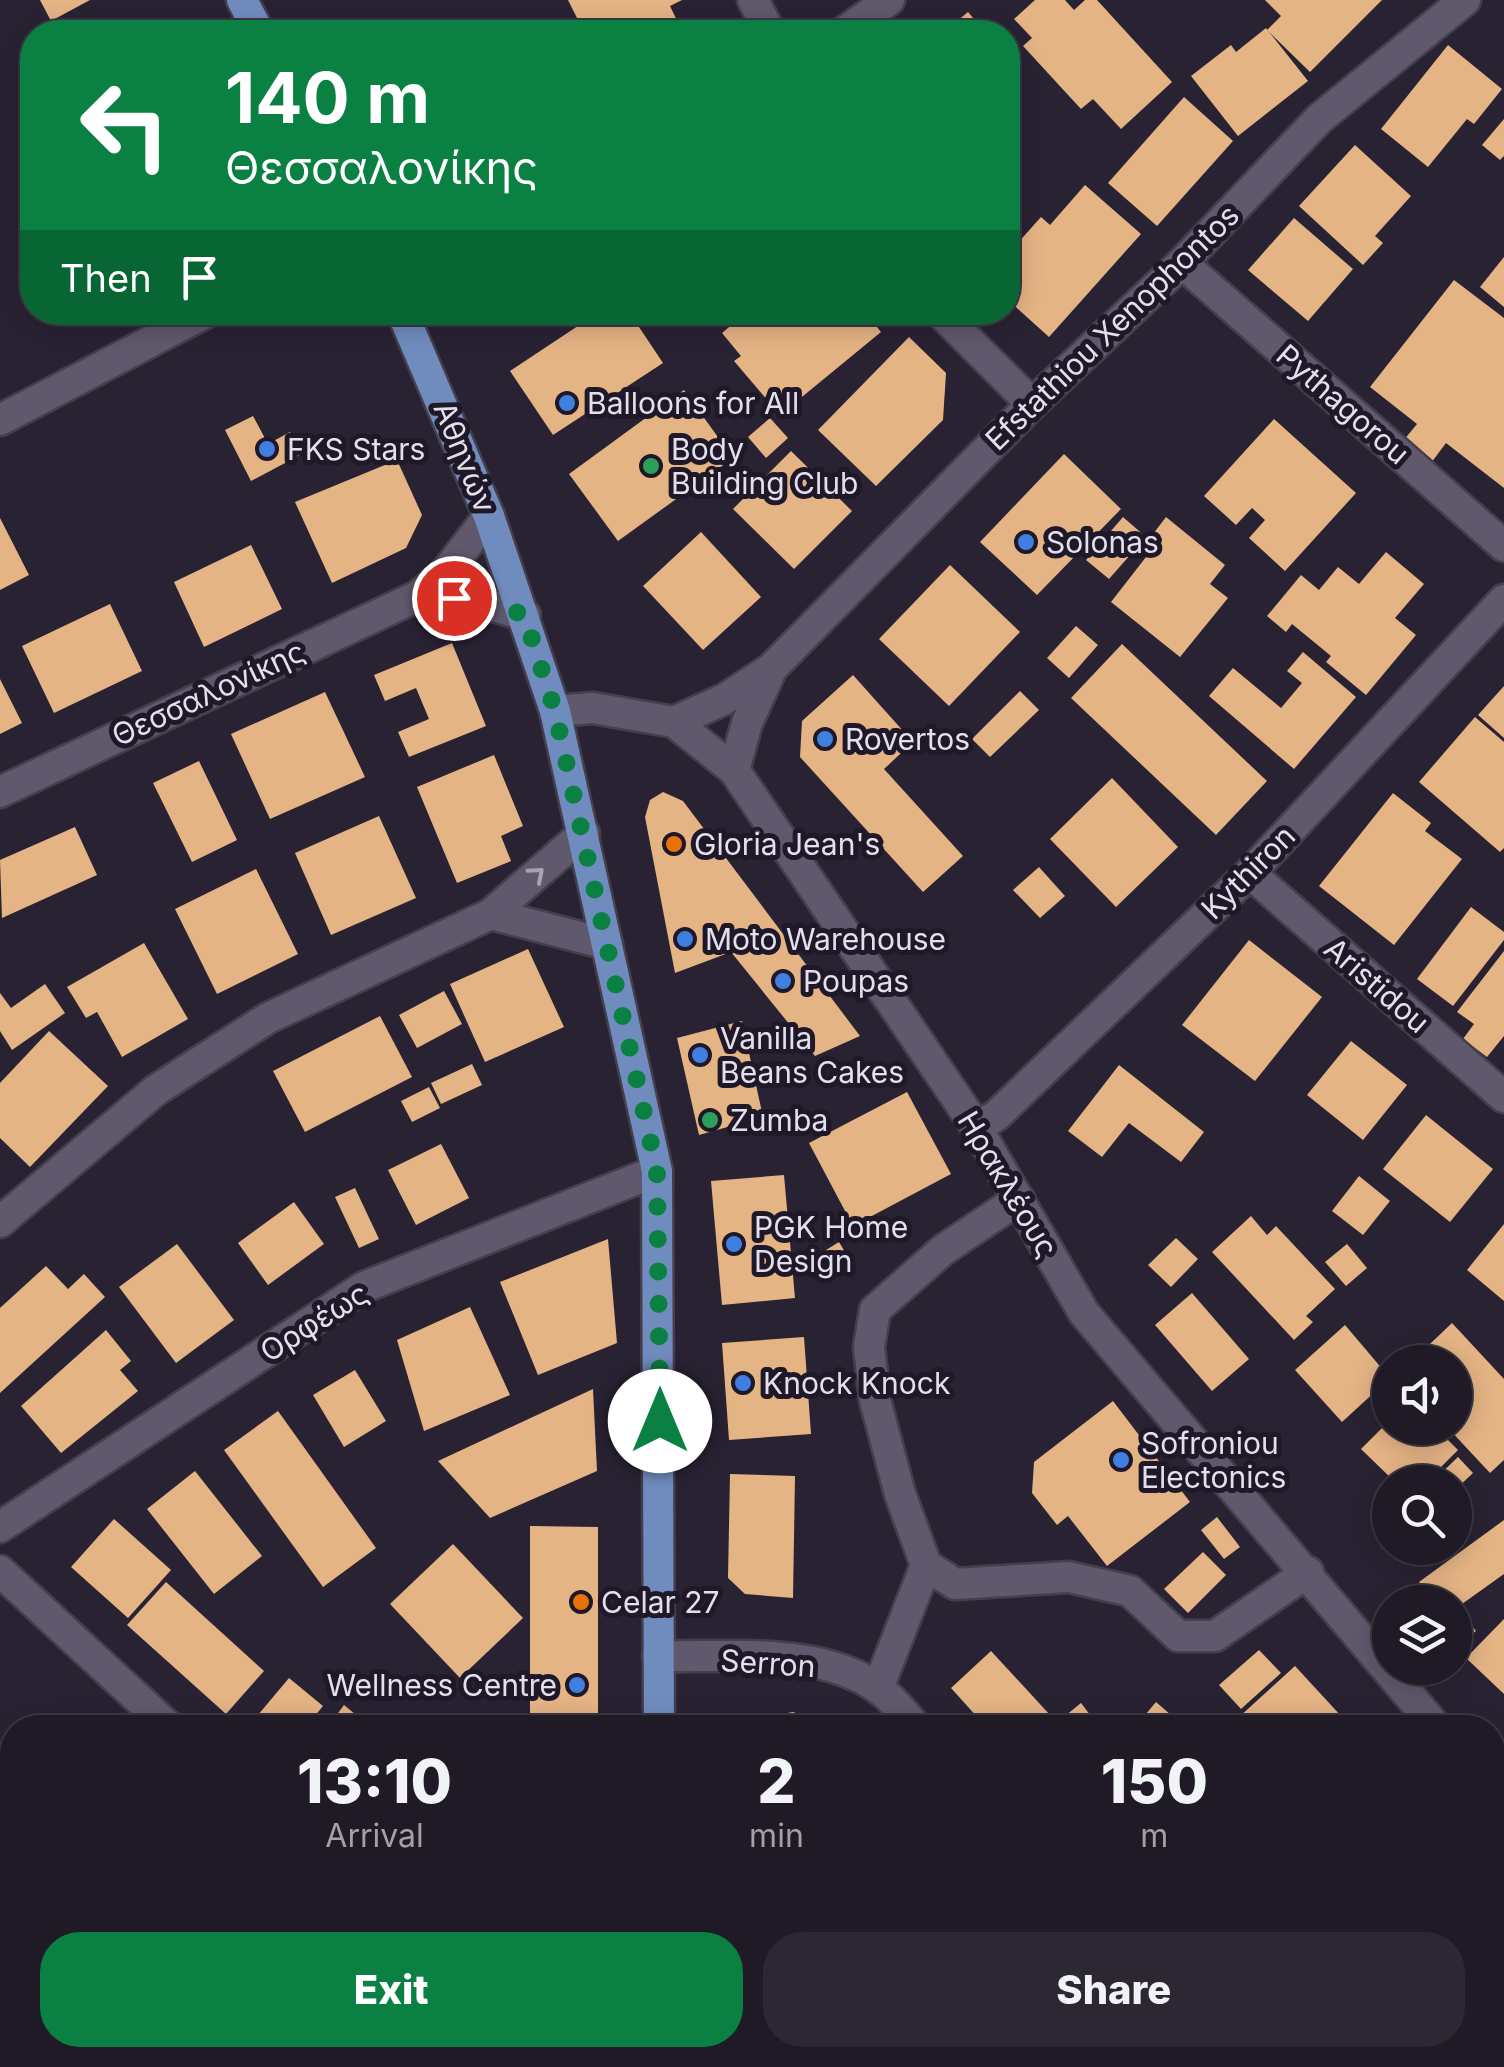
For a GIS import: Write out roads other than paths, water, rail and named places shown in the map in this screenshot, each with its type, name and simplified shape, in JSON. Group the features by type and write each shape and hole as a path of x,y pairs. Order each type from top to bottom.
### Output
{"main road":[{"name":"Αθηνών","path":"408,325 489,516 555,711 657,1171 659,1715"}],"street":[{"path":"861,20 889,0"},
{"name":"Efstathiou Xenophontos","path":"674,722 725,700 772,668 1032,404 1182,263 1319,118 1465,0"},
{"name":"Pythagorou","path":"1182,263 1504,546"},
{"path":"4,408 180,325"},
{"path":"953,325 1032,404"},
{"name":"Θεσσαλονίκης","path":"0,792 418,596 446,572 489,516"},
{"path":"418,596 480,602 524,614"},
{"name":"Kythiron","path":"977,1128 996,1115 1250,874 1504,600"},
{"name":"Efstathiou Xenophontos","path":"734,770 747,723 772,668"},
{"name":"Ηρακλέους","path":"555,711 593,708 674,722 734,770 977,1128 1084,1313 1426,1715"},
{"path":"0,1222 156,1090 268,1018 491,914 584,833"},
{"name":"Aristidou","path":"1250,874 1504,1097"},
{"path":"491,914 606,944"},
{"name":"Ορφέως","path":"0,1526 364,1287 657,1171"},
{"path":"1020,1199 943,1250 875,1310 870,1347 875,1400 900,1494 926,1565 955,1584 1068,1577 1130,1592 1178,1636 1215,1636 1308,1572"},
{"path":"878,1688 926,1565"},
{"path":"0,1570 156,1715"},
{"name":"Serron","path":"658,1656 786,1661 834,1668 878,1688 904,1715"}],"place":[{"name":"Balloons for All","path":"567,403"},
{"name":"FKS Stars","path":"267,449"},
{"name":"Body Building Club","path":"651,466"},
{"name":"Solonas","path":"1026,542"},
{"name":"Rovertos","path":"825,739"},
{"name":"Gloria Jean's","path":"674,844"},
{"name":"Moto Warehouse","path":"685,939"},
{"name":"Poupas","path":"783,981"},
{"name":"Vanilla Beans Cakes","path":"700,1055"},
{"name":"Zumba","path":"710,1120"},
{"name":"PGK Home Design","path":"734,1244"},
{"name":"Knock Knock","path":"743,1383"},
{"name":"Sofroniou Electonics","path":"1121,1460"},
{"name":"Celar 27","path":"581,1602"},
{"name":"Wellness Centre","path":"577,1685"}]}
